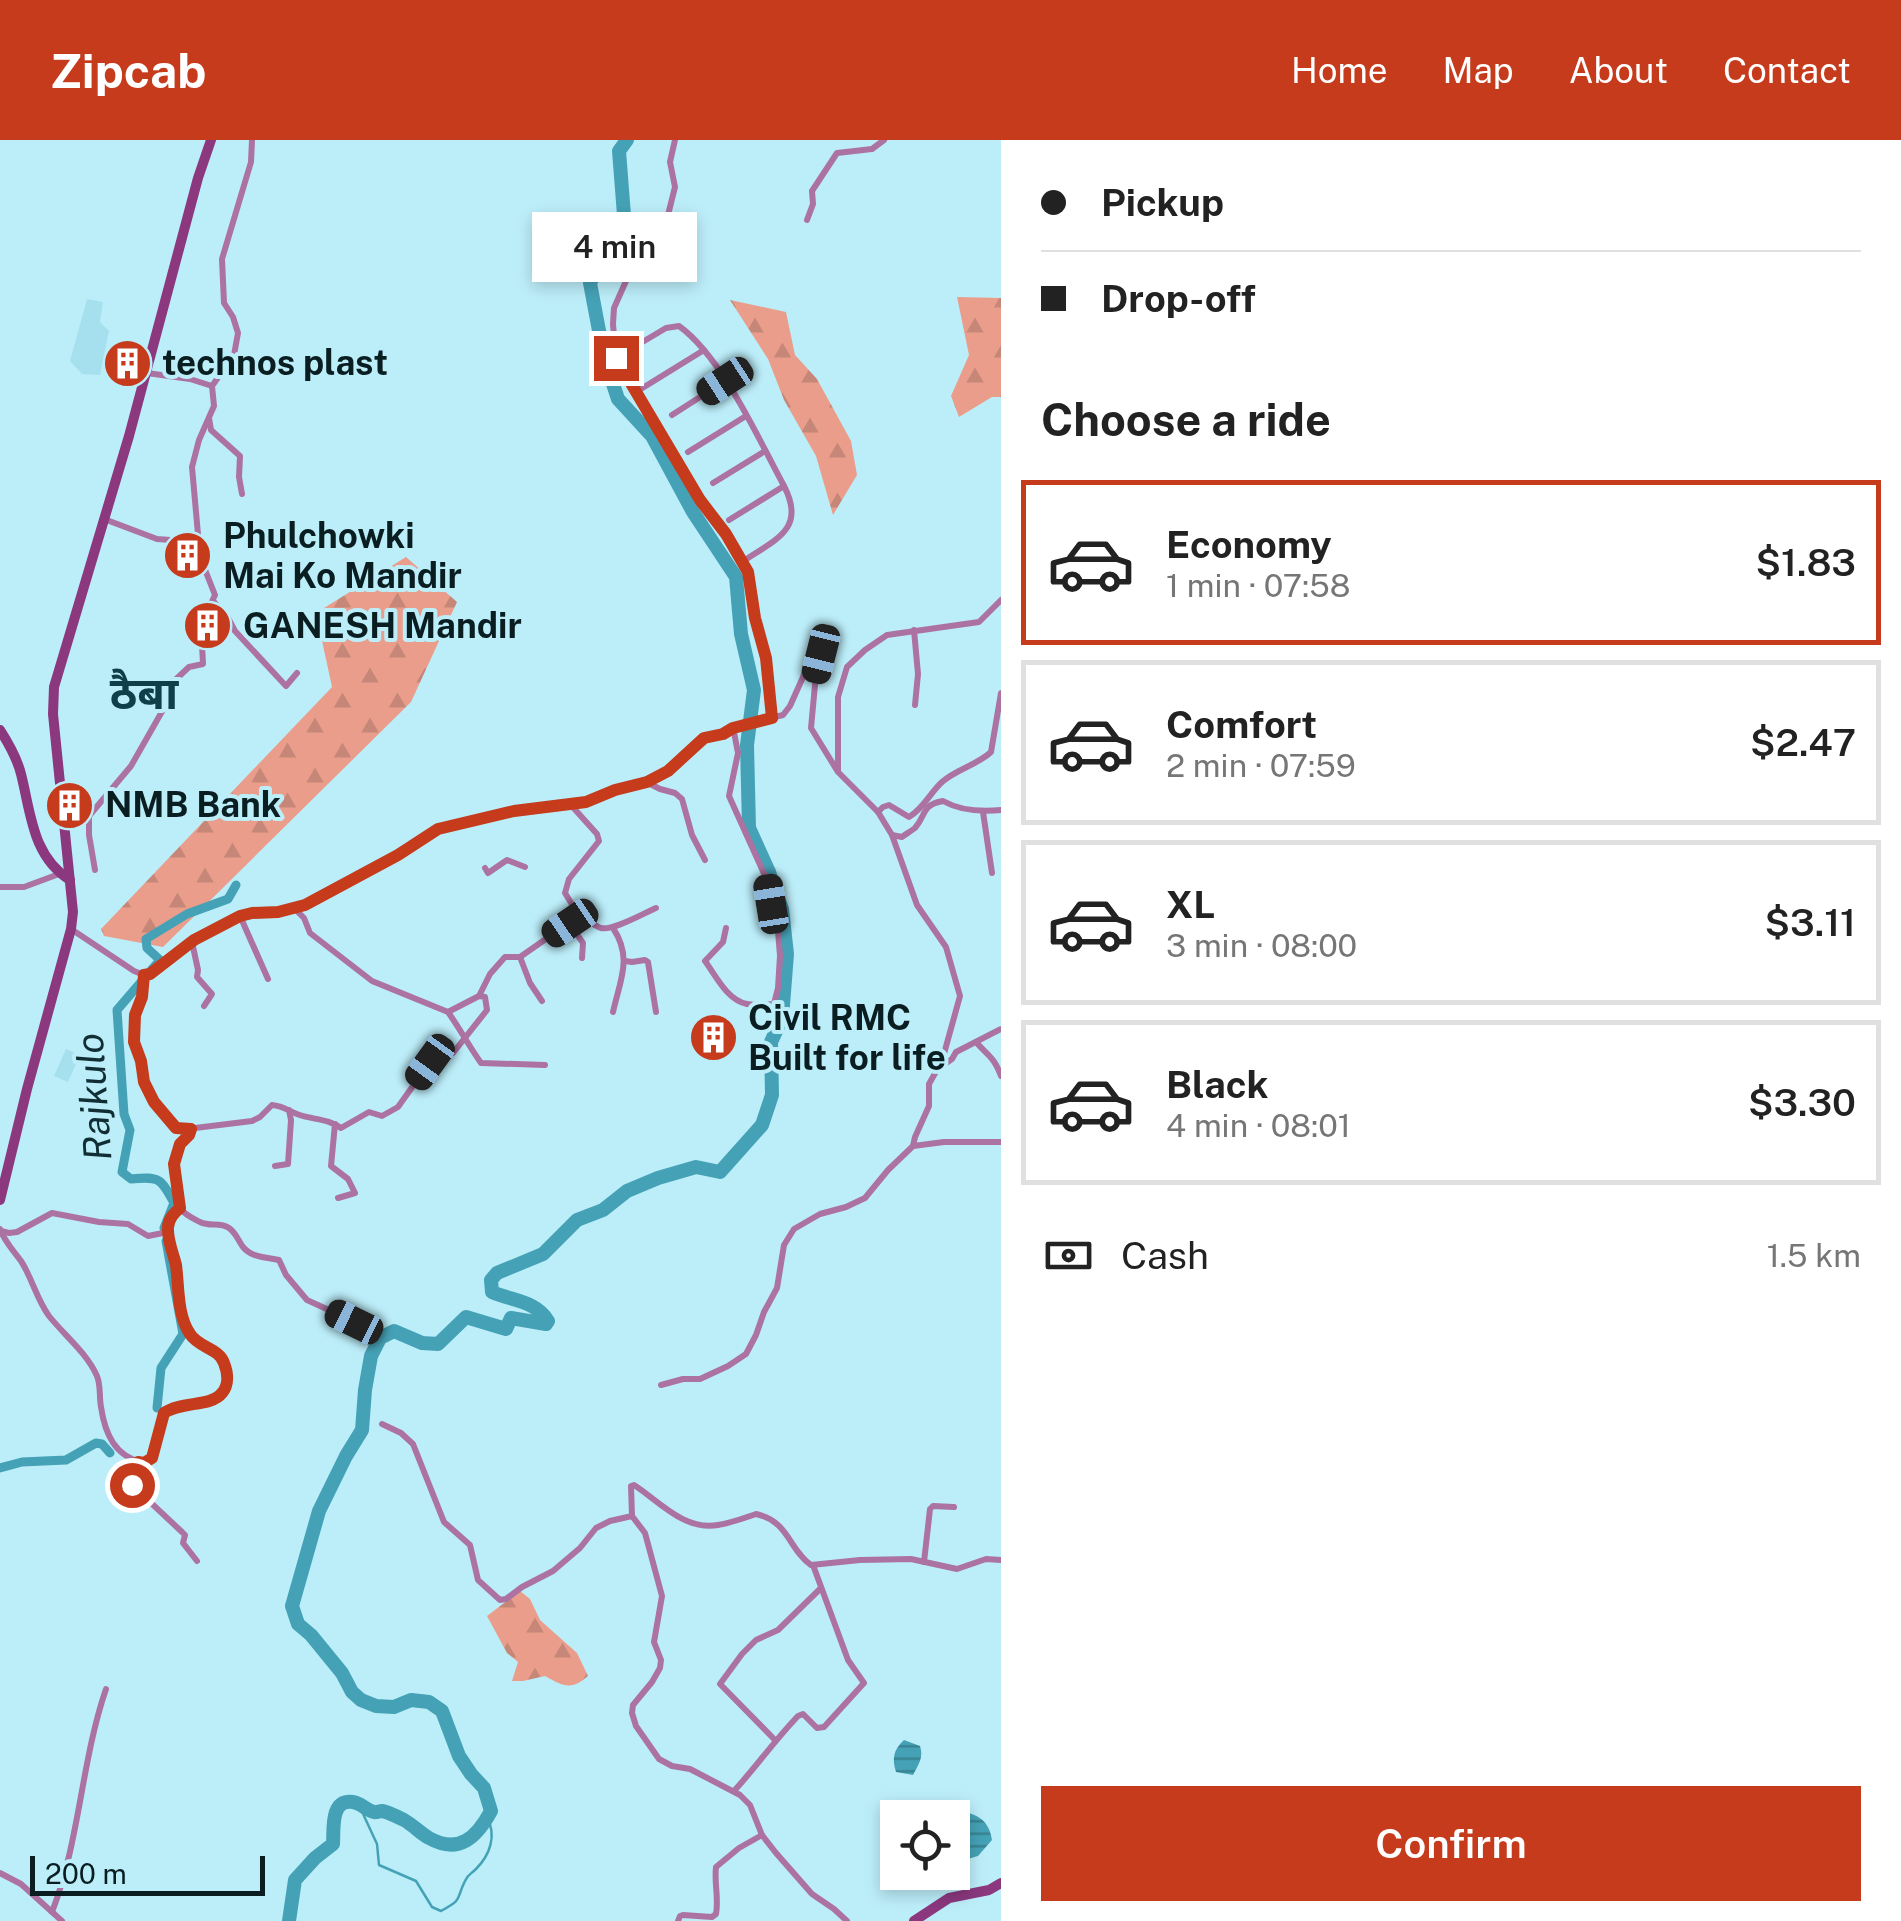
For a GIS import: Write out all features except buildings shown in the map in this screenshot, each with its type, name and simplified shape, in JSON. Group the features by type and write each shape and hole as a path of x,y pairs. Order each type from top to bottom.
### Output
{"street":[{"path":"0,1200 73,912 65,877 53,694 212,140"},
{"path":"95,870 89,816 131,766 164,708 173,682 190,667 203,664 201,625 215,595 202,568 197,542 192,467 214,406 212,386 234,355 238,333 224,303 222,259 251,162 252,140"},
{"path":"675,140 670,162 675,187 666,223 626,281 614,308 616,358 700,500 748,572 766,658 772,718"},
{"path":"807,220 813,204 812,191 837,153 872,149 884,140"},
{"path":"629,350 666,328 679,326 691,335 725,381 784,486 793,504 791,521 783,534 742,562"},
{"path":"636,392 704,350"},
{"path":"147,372 212,386"},
{"path":"672,415 725,381"},
{"path":"688,452 746,416"},
{"path":"208,418 211,430 240,456 242,494"},
{"path":"712,483 765,451"},
{"path":"728,520 784,486"},
{"path":"103,519 156,539 197,542"},
{"path":"838,772 838,696 848,667 887,635 979,622 1001,600"},
{"path":"214,602 234,631 286,686 297,674"},
{"path":"914,630 916,705"},
{"path":"71,929 122,963 144,975 150,974 174,953 240,916 295,909 398,855 438,829 514,811 586,802 647,782 668,771 704,738 782,715 790,706 809,656 818,648 821,654 811,728 838,772 878,812 892,835 918,905 946,947 960,996 938,1069 929,1084 929,1106 914,1146"},
{"path":"878,812 890,805 908,817 916,813 950,776 991,752 1001,694"},
{"path":"726,928 722,942 705,961 734,998 746,1004 774,1004 780,956 778,931 766,878 729,796 738,753 737,726"},
{"path":"0,730 21,771 32,828 44,853 65,877"},
{"path":"647,782 675,793 682,800 692,836 704,860"},
{"path":"892,835 902,837 915,829 931,803 943,801 983,812 1001,810"},
{"path":"570,804 599,841 569,878 564,893 579,916 602,928 613,928 656,908"},
{"path":"983,812 992,873"},
{"path":"484,868 488,873 507,860 525,867"},
{"path":"0,887 24,887 65,877"},
{"path":"295,909 310,933 372,980 448,1012 481,1063 545,1065"},
{"path":"240,916 268,978"},
{"path":"479,996 490,974 505,957 520,957 579,916"},
{"path":"570,923 583,942 582,958"},
{"path":"613,928 624,948 625,961 614,1012"},
{"path":"192,942 197,977 212,994 204,1006"},
{"path":"520,957 542,1001"},
{"path":"625,961 648,962 656,1012"},
{"path":"144,975 134,1042 144,1082 154,1102 176,1128 252,1121 279,1104 298,1115 335,1123 341,1128 370,1112 382,1116 398,1107 430,1062 453,1054 467,1038 487,1010 485,996 448,1012"},
{"path":"938,1069 956,1052 1001,1029"},
{"path":"976,1042 995,1060 1001,1076"},
{"path":"275,1166 288,1164 289,1109"},
{"path":"335,1123 331,1166 348,1179 355,1193 338,1198"},
{"path":"191,1129 180,1144 174,1164 180,1208 206,1225 227,1226 246,1250 278,1260 308,1300 354,1322"},
{"path":"0,1141 14,1144"},
{"path":"661,1385 700,1379 746,1354 777,1288 784,1245 794,1229 820,1214 865,1198 914,1146 1001,1142"},
{"path":"0,1230 45,1310 92,1367 98,1379 106,1432 114,1447 124,1456 144,1463 152,1458 164,1413 186,1404 209,1402 224,1392 228,1384 219,1354 200,1345 188,1331 168,1232 169,1221 180,1208"},
{"path":"0,1230 16,1232 52,1213 128,1224 148,1236 168,1232"},
{"path":"382,1424 412,1444 444,1522 470,1545 478,1580 500,1600 553,1570 580,1548 596,1528 632,1516"},
{"path":"138,1462 132,1485 182,1532 182,1542 197,1561"},
{"path":"846,1921 812,1894 762,1835 750,1805 740,1794 690,1769 659,1760 636,1726 632,1704 660,1668 654,1642 662,1596 645,1533 632,1516 631,1486 634,1484 683,1520 704,1526 763,1515 783,1530 804,1561 813,1565 911,1559 956,1569 986,1559 1001,1560"},
{"path":"924,1562 930,1509 954,1507"},
{"path":"734,1791 801,1714 817,1728 824,1727 864,1683 848,1660 813,1565"},
{"path":"775,1740 720,1684 756,1640 778,1630 821,1588"},
{"path":"52,1912 69,1859 95,1723 106,1689"},
{"path":"678,1921 683,1915 716,1914 716,1867 762,1835"},
{"path":"0,1873 22,1884 62,1921"},
{"path":"914,1921 948,1898 1001,1884"}],"shaded area":[{"path":"87,299 103,302 100,322 109,331 100,375 82,374 70,361"},
{"path":"66,1049 80,1055 68,1082 54,1076"},
{"path":"904,1740 920,1746 921,1758 913,1775 896,1772 896,1751"},
{"path":"970,1813 985,1823 992,1840 978,1856 970,1858"}],"green space":[{"path":"957,297 1001,298 1001,397 992,397 959,417 951,396 969,355"},
{"path":"730,300 786,312 795,355 817,379 851,441 857,475 833,515 816,456 784,400 768,359"},
{"path":"406,557 457,602 411,702 163,947 104,936 101,929 332,687 316,613"},
{"path":"520,1591 530,1599 540,1620 577,1653 588,1676 582,1681 567,1685 545,1676 512,1681 518,1662 507,1653 487,1616"}],"waterway":[{"path":"289,1921 295,1880 333,1844 340,1805 353,1802 375,1812 387,1812 429,1838 449,1845 466,1841 480,1829 491,1811 484,1788 459,1756 442,1711 429,1702 411,1700 394,1707 361,1700 298,1624 292,1606 319,1511 362,1430 371,1356 380,1338 394,1331 422,1343 438,1344 466,1317 506,1329 511,1318 546,1324 548,1321 537,1309 492,1292 491,1280 497,1273 543,1254 577,1220 603,1210 627,1191 696,1167 720,1172 762,1125 772,1095 771,1042 782,1018 787,954 782,909 749,828 747,745 754,690 741,634 736,577 693,512 652,436 618,399 604,357 590,283 624,215 619,151 627,140"},
{"name":"Rajkulo","path":"164,1228 174,1203 166,1188 158,1180 131,1179 122,1172 130,1130 124,1114 117,1010 160,960 147,948 146,939 187,914 228,899 236,885"},
{"name":"Rajkulo","path":"157,1408 161,1368 183,1334 166,1241"},
{"path":"0,1468 22,1462 66,1460 96,1443 110,1453"},
{"path":"358,1803 377,1844 379,1865 416,1881 432,1907 441,1911 456,1901 467,1877 488,1851 492,1838 487,1818"}],"place":[{"name":"technos plast","path":"127,363"},
{"name":"Phulchowki Mai Ko Mandir","path":"188,556"},
{"name":"GANESH Mandir","path":"208,626"},
{"name":"NMB Bank","path":"70,805"},
{"name":"Civil RMC Built for life","path":"713,1038"}],"district":[{"name":"ठैबा","path":"144,693"}],"route":[{"path":"132,1485 138,1462 152,1458 164,1413 186,1404 209,1402 224,1392 228,1384 223,1359 200,1345 188,1331 179,1296 168,1232 169,1221 180,1208 176,1152 191,1129 176,1128 154,1102 144,1082 134,1042 144,975 194,940 240,916 305,905 438,829 514,811 586,802 647,782 668,771 704,738 772,718 766,658 748,572 700,500 616,358"}]}
